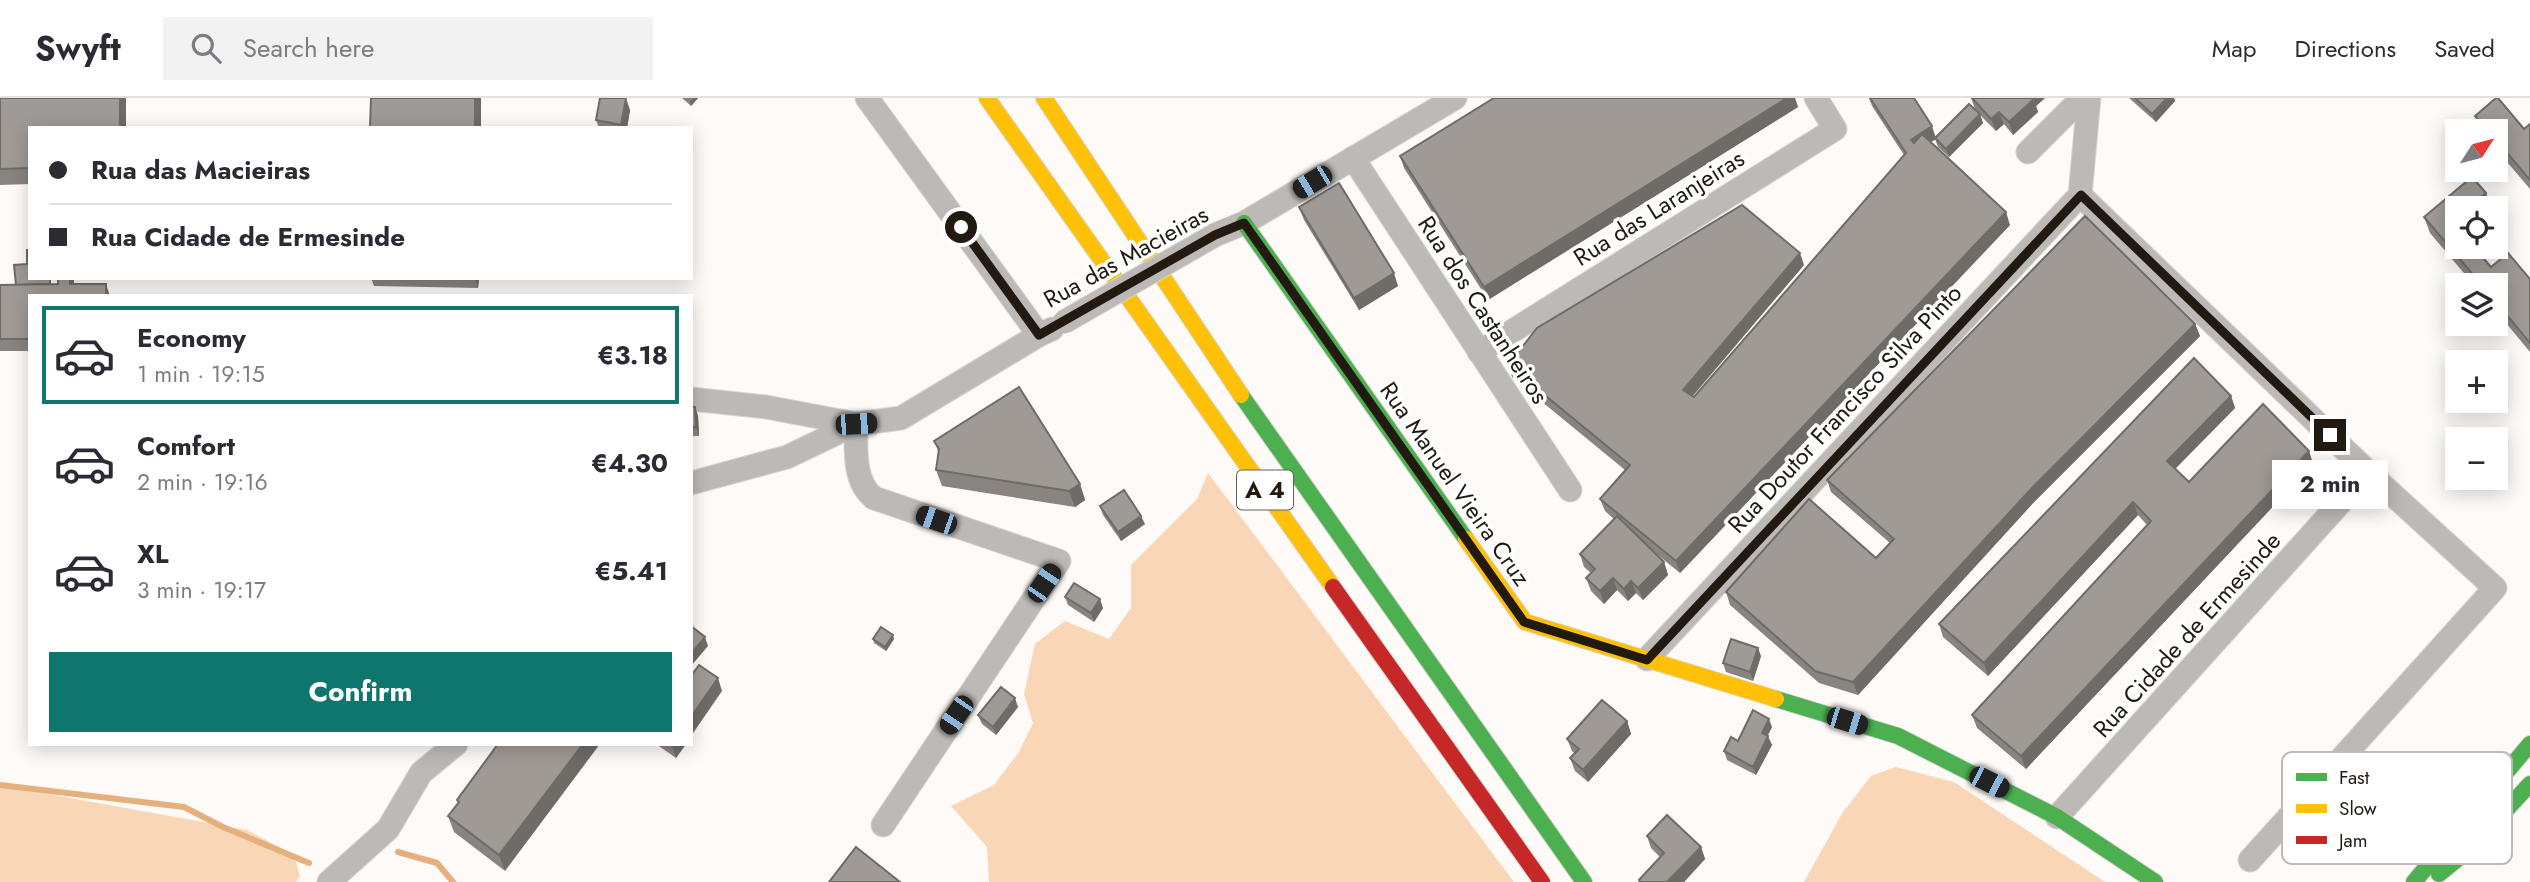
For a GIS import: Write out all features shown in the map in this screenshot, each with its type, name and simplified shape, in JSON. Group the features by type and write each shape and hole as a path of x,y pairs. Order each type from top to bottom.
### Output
{"main road":[{"name":"A 4","path":"988,98 1542,882"},
{"name":"A 4","path":"1044,98 1196,331 1584,882"},
{"name":"Rua Manuel Vieira Cruz","path":"1244,223 1524,622 1898,736 2057,817 2155,882"},
{"path":"2512,765 2530,744"},
{"path":"2512,803 2530,783"},
{"path":"2414,882 2429,864"},
{"path":"2430,882 2452,864"}],"street":[{"name":"Rua das Macieiras","path":"867,98 1039,335 1215,235 1244,223 1455,98"},
{"name":"Rua das Laranjeiras","path":"1479,352 1835,129 1816,98"},
{"path":"2028,152 2082,98"},
{"path":"2089,98 2081,195 2368,472 2495,588 2347,752"},
{"name":"Rua dos Castanheiros","path":"1353,158 1570,490"},
{"name":"Rua Doutor Francisco Silva Pinto","path":"1647,660 2081,195"},
{"path":"693,482 786,457 856,424 901,418 1039,335"},
{"path":"693,399 766,407 856,424"},
{"path":"856,424 859,471 864,490 874,498 1059,561 883,825"},
{"name":"Rua Cidade de Ermesinde","path":"2057,817 2368,472"},
{"path":"329,882 388,828 421,773 430,746"},
{"path":"421,773 454,746"},
{"path":"2250,860 2282,824"}],"shaded area":[{"path":"1208,473 1514,882 989,882 987,847 951,806 994,785 1019,752 1033,723 1024,694 1035,644 1065,621 1109,639 1131,608 1131,565 1197,499"},
{"path":"1896,767 1954,782 2105,882 1804,882 1843,812 1871,776"},
{"path":"4,786 247,830 294,855 300,876 296,882 0,882 0,788"}],"building":[{"path":"0,98 120,98 120,126 28,126 28,168 0,169"},
{"path":"371,98 475,98 475,126 370,126"},
{"path":"600,98 626,98 621,125 596,120"},
{"path":"1494,98 1787,98 1484,287 1400,156"},
{"path":"1870,98 1914,98 1932,126 1911,140 1914,143 1922,134 2006,212 1676,561 1600,499 1630,465 1508,365 1537,328 1742,205 1800,253 1683,390 1694,397 1906,153"},
{"path":"1972,98 2033,100 2009,122 1999,112 1991,119"},
{"path":"2135,98 2167,98 2152,114"},
{"path":"2498,98 2524,129 2530,124 2530,180 2508,154 2508,119 2478,119 2475,116"},
{"path":"1969,104 1980,114 1946,149 1935,138"},
{"path":"2466,182 2476,182 2486,193 2482,196 2449,196"},
{"path":"1339,183 1394,273 1354,298 1299,207"},
{"path":"2445,200 2445,242 2424,217"},
{"path":"2085,216 2195,324 2031,489 1853,682 1815,671 1726,592 1809,499 1876,558 1894,539 1827,480"},
{"path":"28,250 28,280 50,280 50,284 16,285 14,265 27,264"},
{"path":"2508,253 2530,279 2530,343 2508,316 2508,273 2472,273 2460,259 2484,259 2491,267 2501,259 2508,259"},
{"path":"58,280 70,280 70,284 106,284 106,294 28,294 28,339 0,339 0,285 58,284"},
{"path":"2194,358 2231,396 2167,461 2189,482 2263,404 2309,451 2021,756 1972,715 2151,521 2133,502 1984,663 1939,624"},
{"path":"1019,387 1080,484 1069,491 936,470 939,449 934,441"},
{"path":"693,407 695,407 696,427 693,427"},
{"path":"1124,490 1141,516 1118,532 1100,506"},
{"path":"1617,516 1664,562 1638,588 1631,581 1624,589 1613,578 1600,591 1586,578 1595,569 1580,554"},
{"path":"1074,583 1100,599 1091,613 1065,597"},
{"path":"881,627 893,635 885,647 873,639"},
{"path":"693,628 705,637 693,652"},
{"path":"1731,639 1758,648 1750,672 1723,663"},
{"path":"699,665 718,678 693,714 693,673"},
{"path":"1001,687 1015,698 993,727 978,715"},
{"path":"1602,700 1627,721 1583,770 1570,758 1579,749 1567,739"},
{"path":"1753,710 1769,719 1762,733 1768,736 1753,767 1724,751 1731,737 1738,741"},
{"path":"497,746 581,746 499,855 448,816 459,802 457,800"},
{"path":"1667,815 1701,847 1667,882 1640,882 1664,853 1647,836"},
{"path":"856,847 900,882 829,882"}],"waterway":[{"path":"0,785 184,807 223,827 309,863"},
{"path":"398,852 437,863 453,882"}],"traffic: fast":[{"path":"1244,223 1466,539"},
{"path":"1241,395 1584,882"},
{"path":"1776,699 1898,736 2057,817 2155,882"},
{"path":"2512,765 2530,744"},
{"path":"2512,804 2530,784"},
{"path":"2414,882 2429,864"},
{"path":"2439,874 2451,864"}],"traffic: slow":[{"path":"987,98 1333,587"},
{"path":"1044,98 1241,395"},
{"path":"1466,539 1525,622 1776,699"}],"traffic: jam":[{"path":"1333,587 1542,882"}],"route":[{"path":"961,227 1039,335 1215,235 1244,223 1524,622 1647,660 2081,195 2330,435"}]}
